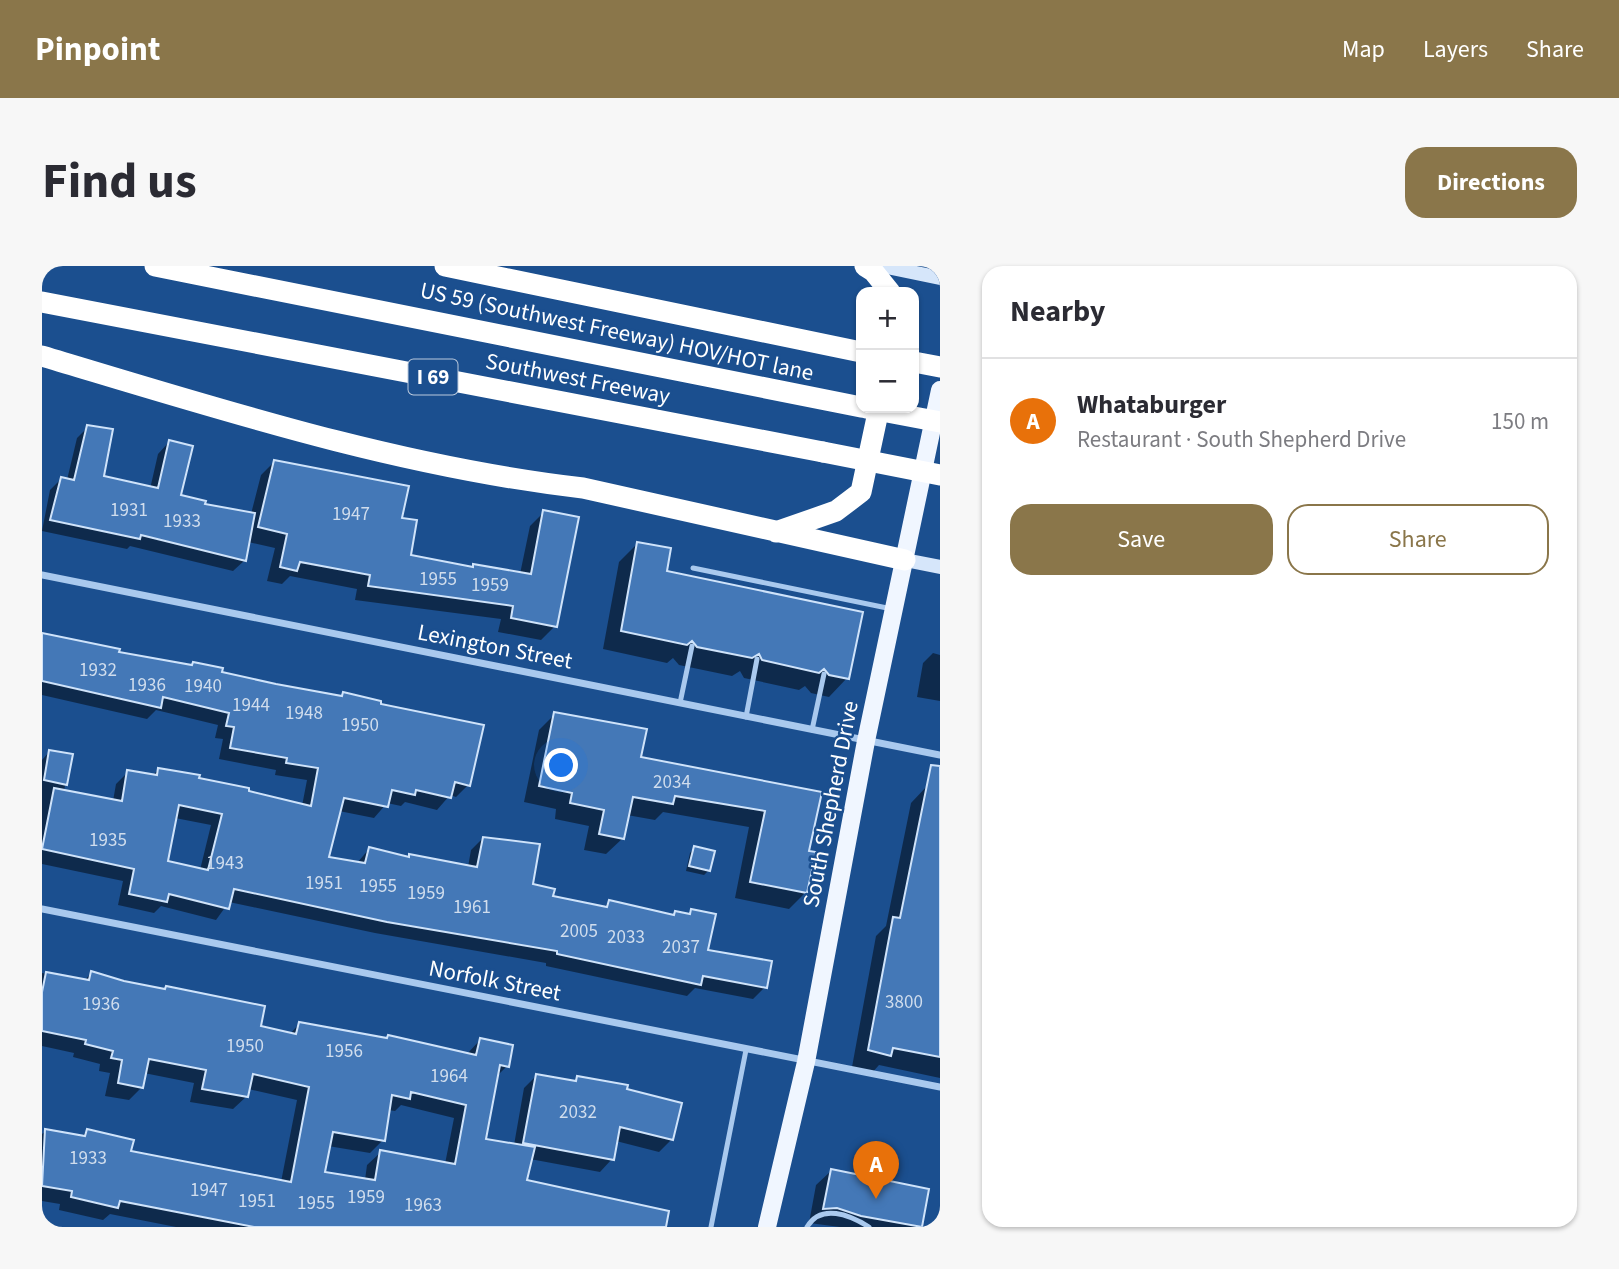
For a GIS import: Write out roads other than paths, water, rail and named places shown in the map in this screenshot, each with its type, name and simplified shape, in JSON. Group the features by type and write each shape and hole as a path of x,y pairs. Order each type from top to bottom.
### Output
{"highway":[{"name":"US 59 (Southwest Freeway) HOV/HOT lane","path":"155,266 856,406"},
{"path":"445,266 853,351"},
{"path":"864,266 873,271 886,287"},
{"name":"Southwest Freeway","path":"42,302 940,475"},
{"path":"42,356 234,414 383,451 537,483 583,488 905,560"},
{"path":"919,363 940,367"},
{"path":"776,532 836,511 861,492 878,413"},
{"name":"US 59 (Southwest Freeway) HOV/HOT lane","path":"894,413 940,422"}],"main road":[{"path":"883,266 940,278"},
{"name":"South Shepherd Drive","path":"767,1227 806,1062 866,741 940,390"},
{"path":"905,560 940,567"}],"street":[{"name":"Lexington Street","path":"42,575 940,755"},
{"name":"Norfolk Street","path":"42,909 940,1087"}],"lane":[{"path":"693,568 895,610"},
{"path":"707,579 708,571"},
{"path":"834,606 836,598"},
{"path":"680,703 692,646"},
{"path":"746,717 757,659"},
{"path":"812,730 824,674"},
{"path":"711,1227 746,1050"},
{"path":"807,1227 817,1215 830,1212 869,1227"}],"place":[{"name":"Whataburger","path":"876,1199"}]}
